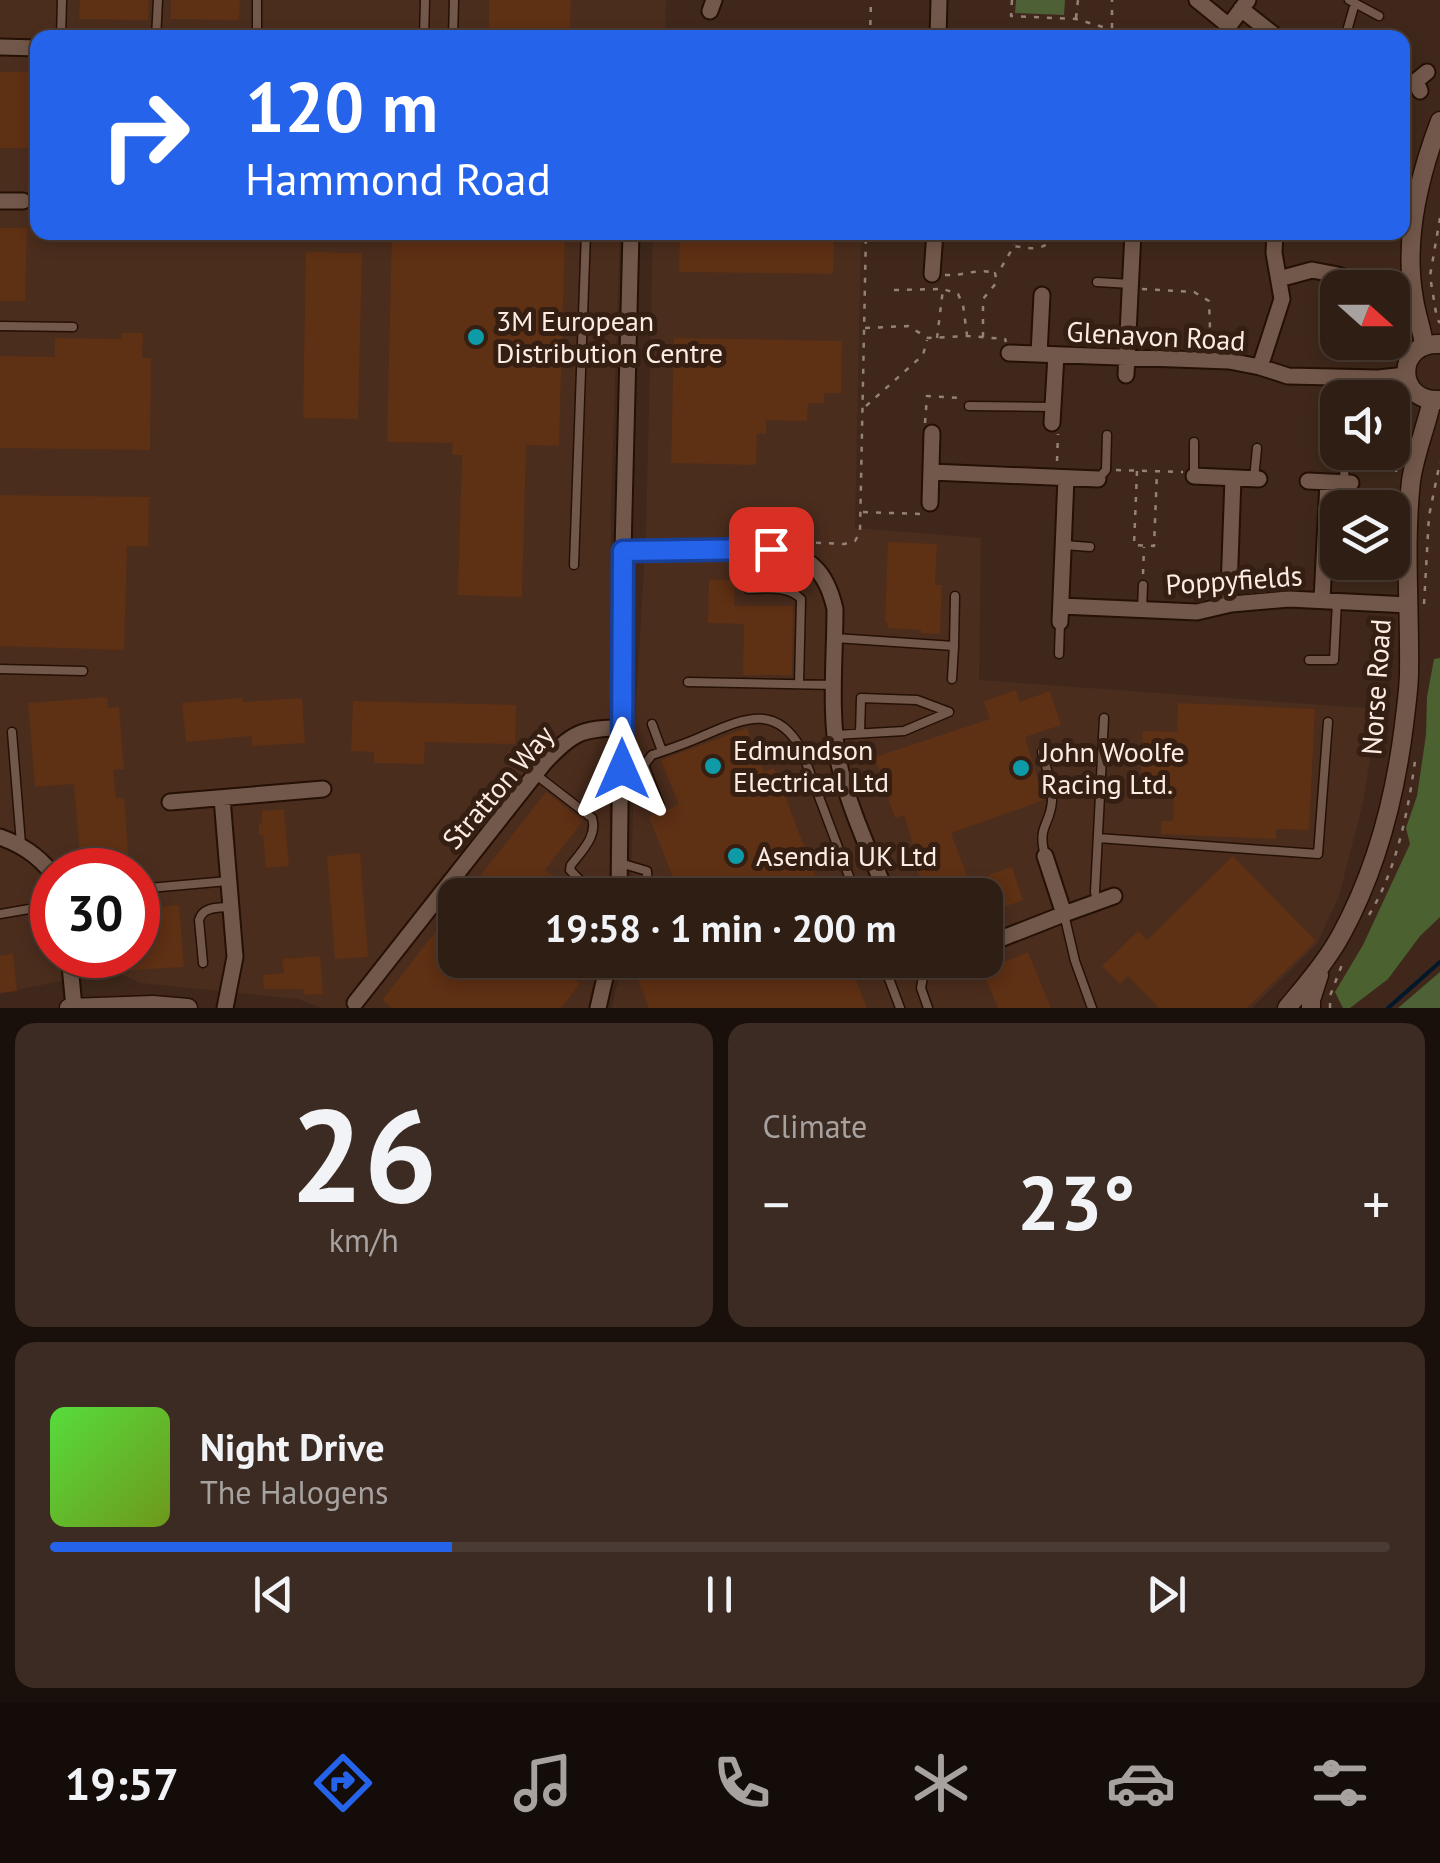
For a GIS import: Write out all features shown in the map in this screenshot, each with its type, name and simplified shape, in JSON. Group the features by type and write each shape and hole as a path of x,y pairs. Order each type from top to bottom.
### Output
{"street":[{"path":"938,30 939,0"},
{"path":"1197,0 1222,30"},
{"path":"1225,30 1244,4 1270,30"},
{"path":"0,47 30,48"},
{"path":"1406,374 1413,352 1432,345 1414,298 1412,239 1428,153 1440,121"},
{"path":"0,201 23,201"},
{"path":"620,878 631,240"},
{"path":"936,240 938,275"},
{"path":"1126,367 1133,240"},
{"path":"1260,367 1282,299 1275,240"},
{"path":"1279,279 1320,272"},
{"path":"1039,354 1042,295"},
{"path":"1052,415 1056,355"},
{"name":"Glenavon Road","path":"1017,358 1056,355 1126,367 1229,361 1288,376 1378,378 1406,374"},
{"name":"Norse Road","path":"1286,1008 1322,965 1355,907 1388,816 1398,772 1408,690 1407,540 1411,480 1436,400 1420,396 1410,387 1406,374"},
{"path":"930,503 932,433"},
{"path":"930,472 1061,478 1102,474"},
{"path":"1194,476 1256,479"},
{"path":"1061,478 1061,614"},
{"path":"1231,604 1228,590 1232,478"},
{"path":"1308,481 1341,483 1329,600"},
{"path":"623,551 771,549 808,561 820,572 831,589 836,608 834,735 848,792 881,878"},
{"name":"Poppyfields","path":"1061,614 1197,612 1290,598 1409,606"},
{"name":"Stratton Way","path":"355,1003 562,744 580,731 622,728"},
{"path":"170,802 323,788"},
{"path":"222,798 235,957 225,1008"},
{"path":"0,838 30,852"},
{"path":"1045,856 1064,914"},
{"path":"1003,938 1114,896"},
{"name":"Norse Road","path":"1311,1008 1322,965"},
{"path":"71,978 72,1008 188,1008"},
{"path":"598,1008 605,978"}],"lane":[{"path":"61,30 62,0"},
{"path":"156,30 158,0"},
{"path":"257,0 257,30"},
{"path":"424,30 426,0"},
{"path":"453,30 454,0"},
{"path":"1346,30 1352,2 1379,16"},
{"path":"574,565 586,240"},
{"path":"1097,282 1131,286"},
{"path":"0,326 73,327"},
{"path":"970,406 1052,415"},
{"path":"1102,474 1107,435"},
{"path":"1194,442 1194,476"},
{"path":"1256,479 1257,448"},
{"path":"1341,483 1342,470"},
{"path":"1064,545 1090,547"},
{"path":"1142,610 1143,584"},
{"path":"748,589 793,591 801,599 800,683"},
{"path":"952,680 955,596"},
{"path":"1309,660 1334,660 1329,600"},
{"path":"1059,654 1061,614"},
{"path":"835,638 954,646"},
{"path":"0,669 83,670"},
{"path":"688,682 835,685"},
{"path":"834,735 904,731 949,712 917,700 862,698 860,733"},
{"path":"622,769 644,765 652,755 752,717 773,720 793,734 849,878"},
{"path":"1098,902 1095,892 1104,718"},
{"path":"1098,838 1318,854 1328,722"},
{"path":"652,724 662,752"},
{"path":"12,732 20,844"},
{"path":"1042,752 1052,797 1042,828 1045,856"},
{"path":"644,765 659,804"},
{"path":"535,774 592,818 592,837 570,870 578,878"},
{"path":"620,864 647,871 647,878"},
{"path":"160,888 229,880"},
{"path":"203,963 200,914 231,907"},
{"path":"0,914 30,909"},
{"path":"1064,914 1092,1008"},
{"path":"889,978 900,1008"},
{"path":"922,978 920,988 928,1008"}],"path":[{"path":"870,30 872,0"},
{"path":"1012,0 1012,16 1076,19 1115,30"},
{"path":"1076,19 1078,0"},
{"path":"1112,0 1112,29"},
{"path":"1440,218 1430,276 1440,323"},
{"path":"790,553 802,542 855,541 860,532 866,240"},
{"path":"938,275 995,273 1014,246 1013,240"},
{"path":"1014,246 1042,248 1052,240"},
{"path":"983,337 982,299 997,282 995,273"},
{"path":"1131,286 1194,292 1209,301 1210,328"},
{"path":"936,338 943,289 958,294 968,336"},
{"path":"865,328 908,326 928,338 1005,338 1017,358"},
{"path":"864,408 923,354 928,338"},
{"path":"932,433 925,426 927,396 961,398 970,406"},
{"path":"1052,415 1058,427 1061,478"},
{"path":"1137,471 1134,545 1144,546 1154,546 1157,471"},
{"path":"1102,474 1157,471 1194,476"},
{"path":"862,512 929,515 930,503"},
{"path":"1143,584 1144,546"}],"shaded area":[{"path":"0,0 666,0 665,30 30,30 30,240 620,240 611,502 609,878 438,878 438,978 595,978 588,1008 321,1008 298,999 141,983 129,978 160,978 160,848 30,848 30,978 77,978 0,993"},
{"path":"653,240 861,240 855,528 981,538 979,680 1378,709 1363,802 1339,896 1317,944 1252,1008 612,1008 618,978 1003,978 1003,878 631,878 635,721 646,536"}],"green space":[{"path":"1016,0 1065,0 1064,15 1015,13"},
{"path":"1440,658 1440,917 1420,936 1388,979 1350,1008 1343,1008 1335,992 1363,945 1410,844 1406,828 1417,796 1427,697 1434,659"},
{"path":"1440,972 1440,1008 1398,1008"}],"building":[{"path":"80,0 149,0 148,20 79,19"},
{"path":"171,0 240,0 239,20 171,19"},
{"path":"489,0 571,0 570,30 489,30"},
{"path":"0,72 29,72 28,148 0,148"},
{"path":"0,228 27,228 25,301 0,301"},
{"name":"3M European Distribution Centre","path":"392,240 565,240 559,446 526,445 522,597 458,595 462,455 452,455 453,443 387,442"},
{"path":"680,240 834,240 833,274 679,272"},
{"path":"306,252 362,253 358,419 303,418"},
{"path":"122,333 143,333 142,358 151,358 150,450 0,448 0,356 55,357 55,338 122,339"},
{"path":"674,338 842,341 841,393 824,393 824,403 808,403 807,421 766,420 766,434 757,433 756,465 671,463"},
{"path":"0,495 149,497 148,546 127,546 124,650 0,646"},
{"path":"888,542 937,544 935,585 942,585 940,634 888,628 885,623"},
{"path":"709,580 735,580 734,606 793,606 792,675 743,675 744,624 708,623"},
{"path":"1016,690 1019,702 1050,691 1061,725 1025,737 1044,800 951,833 968,878 920,878 904,815 895,818 875,757 990,719 984,701"},
{"path":"107,697 108,708 119,707 124,769 113,770 116,798 124,798 128,848 79,848 74,784 35,787 28,703"},
{"path":"242,698 243,702 302,698 305,743 252,746 252,736 186,742 182,703"},
{"path":"353,701 516,705 515,744 425,742 424,764 374,763 374,752 351,751"},
{"path":"1178,703 1315,709 1309,830 1276,829 1276,839 1161,834 1162,821 1173,821 1174,793 1140,792 1143,731 1177,732"},
{"name":"Asendia UK Ltd","path":"747,728 764,772 774,768 816,878 673,878 649,817 679,805 661,760"},
{"path":"546,792 583,821 545,870 555,878 478,878"},
{"path":"284,809 289,866 266,868 263,835 259,835 262,811"},
{"path":"360,853 368,957 335,959 327,856"},
{"path":"1233,856 1316,941 1247,1008 1159,1008 1128,976 1120,984 1102,966 1138,931 1147,940"},
{"path":"1012,867 1023,900 1003,908 1003,878 988,875"},
{"path":"179,905 184,967 160,968 160,907"},
{"path":"438,929 438,978 572,978 580,984 561,1008 392,1008 382,1000"},
{"path":"1028,952 1051,1008 998,1008 986,978 1003,978 1003,963"},
{"path":"13,954 17,991 0,993 0,956"},
{"path":"320,956 323,994 304,995 303,989 264,989 263,975 284,973 282,959"},
{"path":"637,978 855,978 867,1008 649,1008"}],"waterway":[{"path":"1388,1008 1440,962"}],"place":[{"name":"3M European Distribution Centre","path":"476,337"},
{"name":"Edmundson Electrical Ltd","path":"713,766"},
{"name":"John Woolfe Racing Ltd.","path":"1021,768"},
{"name":"Asendia UK Ltd","path":"736,856"}],"route":[{"path":"622,769 623,551 771,549"}]}
